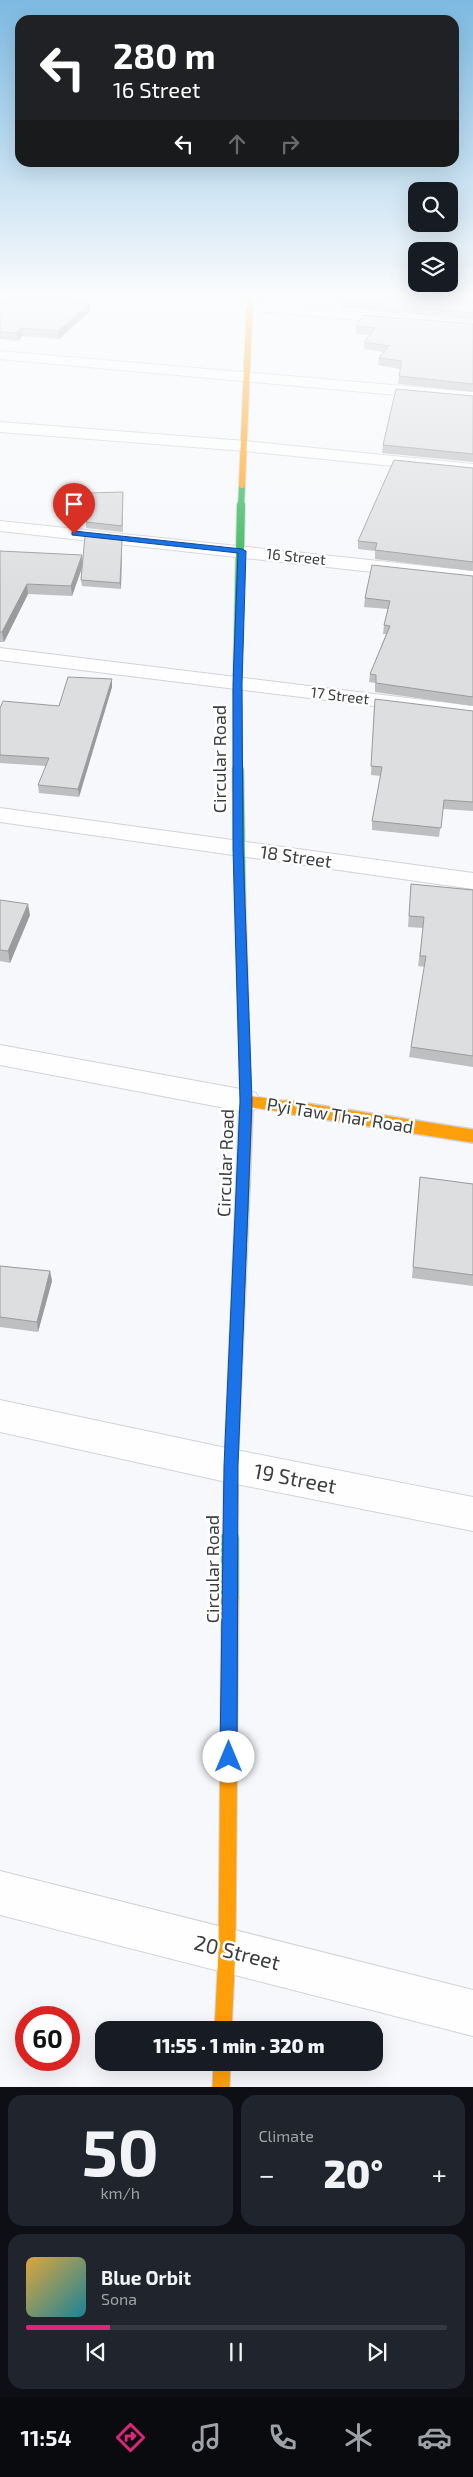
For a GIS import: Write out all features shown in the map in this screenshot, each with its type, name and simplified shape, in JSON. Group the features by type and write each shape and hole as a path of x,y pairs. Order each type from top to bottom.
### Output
{"main road":[{"name":"Circular Road","path":"223,2021 227,1950 231,1466 246,1101 238,848 237,684 245,395"},
{"name":"Pyi Taw Thar Road","path":"246,1101 473,1136"},
{"path":"221,2087 222,2071"}],"street":[{"path":"456,395 473,397"},
{"path":"0,427 245,446 473,469"},
{"name":"16 Street","path":"0,526 473,577"},
{"name":"17 Street","path":"0,654 473,712"},
{"name":"18 Street","path":"0,815 473,881"},
{"name":"Pyi Taw Thar Road","path":"0,1055 246,1101"},
{"name":"19 Street","path":"0,1416 231,1466 473,1514"},
{"name":"20 Street","path":"0,1893 473,2013"}],"building":[{"path":"395,395 473,396 473,454 383,445"},
{"path":"394,460 473,468 473,562 375,550 377,543 358,541"},
{"path":"123,492 122,526 86,522 88,493"},
{"path":"85,536 122,540 120,583 81,580"},
{"path":"0,551 82,555 71,586 27,584 2,632 0,632"},
{"path":"372,565 473,576 473,697 376,683 376,675 370,674 390,626 384,625 390,601 365,598"},
{"path":"68,677 112,679 78,789 38,785 49,758 0,755 0,708 3,701 59,706"},
{"path":"375,699 473,711 473,802 444,800 441,828 372,821 382,767 371,766"},
{"path":"411,884 473,890 473,1056 411,1047 426,956 420,956 424,917 409,916"},
{"path":"0,900 28,904 8,951 0,950"},
{"path":"420,1177 473,1184 473,1275 413,1267"},
{"path":"0,1266 50,1271 37,1322 0,1317"}],"traffic: fast":[{"path":"240,900 237,684 242,485"},
{"path":"230,1598 231,1466 243,1185"}],"traffic: slow":[{"path":"242,485 246,395"},
{"path":"240,900 246,1101 243,1185"},
{"path":"246,1101 473,1136"},
{"path":"223,2021 227,1951 230,1598"},
{"path":"221,2087 222,2071"}],"route":[{"path":"74,534 242,551 237,684 238,848 246,1101 231,1466 229,1757"}]}
